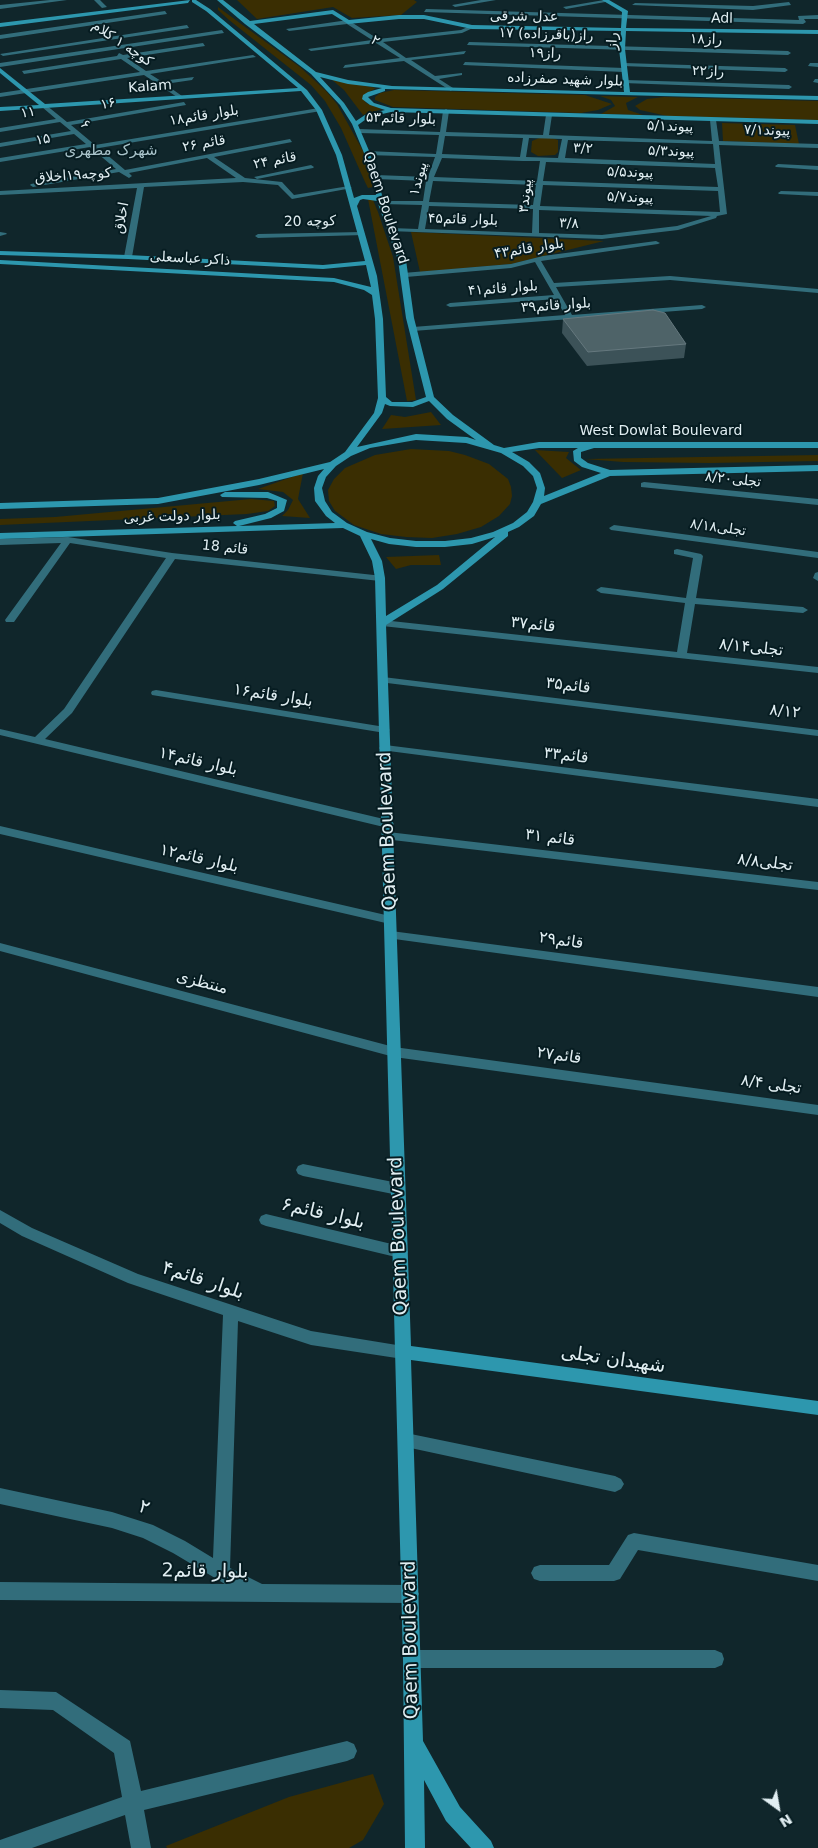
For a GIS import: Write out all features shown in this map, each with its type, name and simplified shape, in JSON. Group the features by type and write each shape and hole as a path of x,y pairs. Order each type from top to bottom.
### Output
{"main road":[{"path":"0,23 152,0"},
{"path":"0,23 189,1"},
{"name":"Qaem Boulevard","path":"189,1 206,5 290,76 319,110 336,148 350,188 370,263 379,319 382,398 378,413 348,454"},
{"path":"607,1 620,7"},
{"path":"206,5 222,3"},
{"name":"Qaem Boulevard","path":"222,3 313,73 342,104 357,127 376,177 381,201 406,275 413,329 430,398"},
{"name":"راز","path":"620,7 625,10 626,17 622,49 627,94"},
{"path":"247,23 333,12 348,22 399,17 424,18"},
{"name":"عدل شرقی","path":"424,18 472,27 625,29"},
{"name":"Adl","path":"625,29 818,32"},
{"path":"0,70 3,76 44,106"},
{"name":"بلوار شهید صفرزاده","path":"313,73 348,82 392,88 818,98"},
{"path":"392,88 376,91 365,96 372,104 391,110 818,122"},
{"name":"Kalam","path":"0,109 303,89"},
{"path":"357,127 367,116 391,110"},
{"path":"350,188 365,193 374,192 378,188"},
{"path":"354,205 356,199 362,197 374,197 381,201"},
{"name":"ذاکر عباسعلی","path":"0,253 336,267 370,263"},
{"name":"ذاکر عباسعلی","path":"0,262 334,280 367,288 375,294"},
{"path":"334,280 346,276 346,272 336,267"},
{"path":"382,398 390,404 413,405 430,398 450,417 490,446"},
{"path":"382,623 440,588 531,514 538,502 541,488 537,476 526,464 504,451 490,446 442,437 391,440 348,454 333,464 322,476 318,488 320,501 329,514 344,525 364,534 398,542 444,544 496,534 516,525"},
{"name":"West Dowlat Boulevard","path":"504,451 539,445 818,445"},
{"path":"593,445 577,451 577,458 585,465 609,473 818,468"},
{"name":"بلوار دولت غربی","path":"0,506 158,501 259,482 333,464"},
{"path":"538,502 609,473"},
{"path":"158,501 232,494 268,495 282,500 281,509 268,516 209,530"},
{"name":"بلوار دولت غربی","path":"0,536 344,525"},
{"name":"Qaem Boulevard","path":"364,534 376,562 380,578 382,623 412,1658 415,1848"},
{"name":"شهیدان تجلی","path":"403,1352 818,1408"},
{"path":"413,1742 453,1814 484,1848"}],"street":[{"path":"0,7 64,0"},
{"path":"97,0 104,6"},
{"path":"455,5 493,0"},
{"path":"620,7 671,0"},
{"path":"566,7 607,1"},
{"path":"424,18 426,3"},
{"path":"635,5 753,8 789,4"},
{"path":"426,11 803,22 800,17 818,17"},
{"path":"0,37 165,13"},
{"path":"289,29 348,22"},
{"name":"۲","path":"348,22 403,60 451,89"},
{"name":"کوچه ۱ کلام","path":"75,26 82,30"},
{"path":"3,54 187,27"},
{"path":"311,49 462,30 472,27"},
{"path":"0,65 222,32"},
{"name":"کوچه ۱ کلام","path":"89,35 180,97"},
{"name":"۱۷ راز(باقرزاده)","path":"469,44 622,49"},
{"path":"24,72 203,45"},
{"name":"راز۱۸","path":"622,49 788,53"},
{"path":"345,67 464,52"},
{"path":"0,95 253,58"},
{"name":"راز۱۹","path":"465,64 785,70"},
{"path":"810,65 818,65"},
{"path":"433,78 460,74"},
{"path":"160,83 192,78"},
{"name":"راز۲۲","path":"625,82 789,87"},
{"name":"۱۶","path":"63,122 184,104"},
{"name":"۶","path":"44,106 121,171 138,182"},
{"name":"بلوار قائم۱۸","path":"91,146 319,110"},
{"name":"پیوند۱","path":"421,231 430,179 439,156 444,133 446,112"},
{"path":"546,136 549,115"},
{"path":"713,120 724,214"},
{"name":"۱۱","path":"0,130 63,122"},
{"name":"بلوار قائم۵۳","path":"357,127 444,133 526,135"},
{"path":"0,145 75,132"},
{"name":"پیوند۵/۱","path":"526,135 715,141"},
{"name":"پیوند۳","path":"523,159 526,135"},
{"path":"561,160 565,137"},
{"name":"قائم ۲۶","path":"15,188 290,141"},
{"name":"پیوند۷/۱","path":"715,141 818,146"},
{"name":"۱۵","path":"0,160 91,146"},
{"name":"۳/۲","path":"368,153 622,163"},
{"path":"208,156 242,180 280,184 292,197 350,188"},
{"name":"پیوند۳","path":"535,235 536,208 543,160"},
{"name":"پیوند۵/۳","path":"622,163 718,166"},
{"path":"778,166 818,168"},
{"name":"۲۴ قائم","path":"242,180 311,167"},
{"name":"پیوند۵/۵","path":"376,177 721,189"},
{"name":"کوچه۱۹اخلاق","path":"3,194 138,182 242,180"},
{"name":"اخلاق","path":"128,257 138,182"},
{"path":"0,189 3,194 0,199"},
{"path":"781,193 818,194"},
{"name":"پیوند۵/۷","path":"381,201 724,214"},
{"name":"۳/۸","path":"535,235 602,238 678,228 724,214"},
{"name":"بلوار قائم۴۵","path":"391,230 535,235"},
{"name":"کوچه 20","path":"258,236 362,234"},
{"name":"بلوار قائم۴۳","path":"406,275 512,266 537,260 656,244"},
{"path":"537,260 570,317"},
{"path":"552,285 670,278 818,291"},
{"name":"بلوار قائم۴۱","path":"450,305 559,297"},
{"name":"بلوار قائم۳۹","path":"413,329 702,307"},
{"name":"تجلی۸/۲۰","path":"644,485 818,502"},
{"name":"تجلی۸/۱۸","path":"614,528 818,555"},
{"path":"10,620 68,540"},
{"name":"18 قائم","path":"0,542 68,540 172,556 380,578"},
{"path":"677,552 698,556 681,656"},
{"path":"37,740 68,711 172,556"},
{"path":"601,590 690,601 803,610"},
{"name":"قائم۳۷","path":"382,623 681,656"},
{"name":"تجلی۸‌/۱۴","path":"681,656 818,670"},
{"name":"قائم۳۵","path":"383,680 748,725"},
{"name":"بلوار قائم۱۶","path":"156,693 385,730"},
{"name":"۸/۱۲","path":"748,725 818,733"},
{"name":"بلوار قائم۱۴","path":"0,732 388,830"},
{"name":"قائم۳۳","path":"386,748 742,795 818,803"},
{"name":"بلوار قائم۱۲","path":"0,830 391,928"},
{"name":"قائم ۳۱","path":"388,830 708,873"},
{"name":"تجلی۸/۸","path":"708,873 818,886"},
{"name":"قائم۲۹","path":"391,928 727,980 818,992"},
{"name":"منتظزی","path":"0,947 394,1052"},
{"name":"قائم۲۷","path":"394,1052 720,1095"},
{"name":"۸/۴ تجلی","path":"720,1095 818,1110"},
{"path":"303,1170 398,1189"},
{"name":"بلوار قائم۴","path":"0,1216 27,1232 116,1272 311,1338 403,1352"},
{"name":"بلوار قائم۶","path":"266,1220 400,1252"},
{"path":"221,1573 231,1311"},
{"path":"406,1440 615,1484"},
{"name":"۲","path":"0,1496 112,1520 147,1531 180,1547 221,1573 261,1594"},
{"path":"540,1573 614,1573 634,1541 818,1573"},
{"name":"2بلوار قائم","path":"0,1591 410,1594"},
{"path":"412,1658 715,1659"},
{"path":"0,1699 56,1701 123,1748 141,1848"},
{"path":"4,1848 133,1803 347,1751"}],"shaded area":[{"path":"237,0 414,0 417,2 401,15 352,18 333,7 257,19"},
{"path":"218,7 300,67 326,91 337,104 363,151 373,187 368,188 341,128 325,101 311,85 229,20 218,10"},
{"path":"331,79 376,88 363,96 366,103 382,109 363,115 344,90"},
{"path":"394,90 585,95 612,104 598,110 581,113 393,107 375,100 375,97 380,93"},
{"path":"600,96 638,97 626,103 628,110 643,115 601,114 615,106 611,100"},
{"path":"664,97 818,101 818,120 667,116 640,110 635,106 647,99"},
{"path":"722,123 795,125 799,144 723,141"},
{"path":"539,138 558,140 558,152 555,155 538,156 531,152 532,141"},
{"path":"368,199 373,200 393,257 416,400 407,401"},
{"path":"411,232 604,241 511,264 420,272"},
{"path":"431,412 441,425 382,429 391,415 405,417"},
{"path":"411,449 449,451 489,464 508,479 512,496 510,504 499,516 481,527 457,534 432,538 381,534 354,525 335,511 329,501 328,490 334,479 345,468 375,455"},
{"path":"535,450 569,452 566,458 581,470 562,478"},
{"path":"818,455 818,461 710,463 623,462 585,459"},
{"path":"303,473 298,499 310,518 282,516 288,510 293,500 283,492 258,489"},
{"path":"251,499 274,501 275,506 268,511 247,514 0,525 0,519 55,517"},
{"path":"439,555 441,565 411,565 396,569 386,557"},
{"path":"373,1774 384,1804 363,1840 349,1848 167,1848 166,1846 289,1797"}],"building":[{"path":"653,310 665,313 686,344 588,352 563,319"}],"district":[{"name":"شهرک مطهری","path":"111,151"}]}
